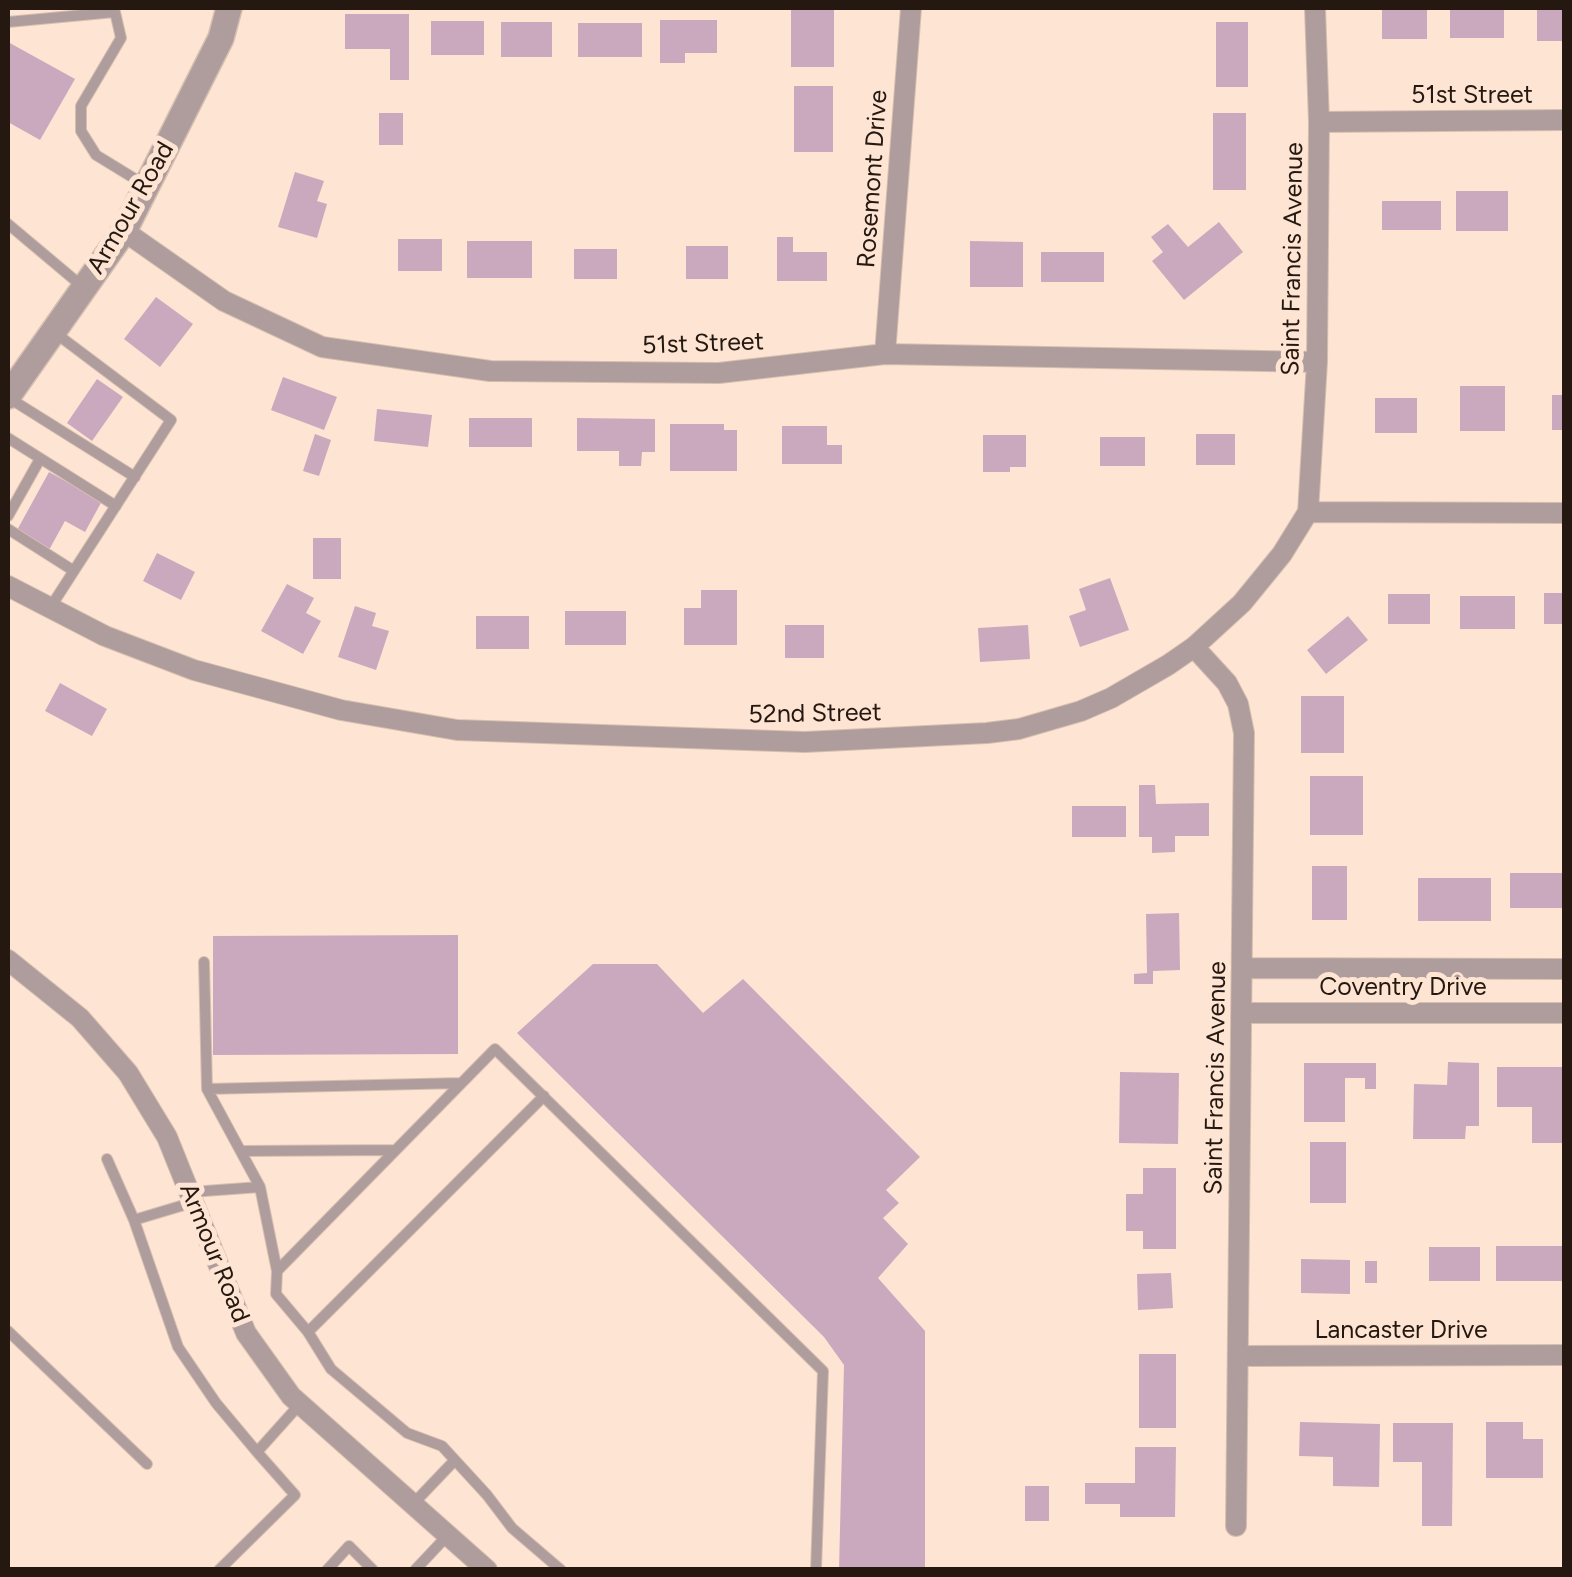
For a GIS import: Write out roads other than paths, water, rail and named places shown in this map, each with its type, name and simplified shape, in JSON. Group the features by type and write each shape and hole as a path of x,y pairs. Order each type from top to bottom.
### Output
{"street":[{"name":"Armour Road","path":"8,396 124,231 221,38 230,8"},
{"name":"Rosemont Drive","path":"885,354 911,8"},
{"name":"Saint Francis Avenue","path":"1308,512 1318,362 1319,122 1315,8"},
{"name":"51st Street","path":"1319,122 1564,120"},
{"name":"51st Street","path":"124,231 224,301 322,347 490,371 719,373 885,354 1318,362"},
{"path":"1308,512 1564,513"},
{"name":"52nd Street","path":"8,586 105,636 194,670 341,710 457,730 824,741 1019,729 1111,698 1194,646 1263,580 1308,512"},
{"name":"Saint Francis Avenue","path":"1194,646 1227,684 1238,704 1244,734 1236,1526"},
{"name":"Armour Road","path":"8,960 80,1018 128,1074 167,1138 246,1333 290,1396 487,1570"},
{"name":"Coventry Drive","path":"1242,968 1564,969"},
{"name":"Coventry Drive","path":"1242,1013 1564,1013"},
{"name":"Lancaster Drive","path":"1238,1356 1564,1355"}],"lane":[{"path":"8,22 115,12 121,38 81,106 81,131 96,155 147,187"},
{"path":"8,224 84,288"},
{"path":"50,608 171,420 53,332"},
{"path":"8,396 134,478"},
{"path":"8,438 116,506"},
{"path":"8,516 40,459"},
{"path":"8,529 74,571"},
{"path":"204,962 207,1089 260,1187 277,1272 276,1294 332,1369 407,1433 442,1446 488,1495 512,1528 561,1570"},
{"path":"277,1272 495,1049 823,1371 816,1570"},
{"path":"207,1089 462,1083"},
{"path":"308,1332 544,1096"},
{"path":"241,1152 396,1150"},
{"path":"108,1158 178,1347 216,1403 295,1495 219,1570"},
{"path":"134,1220 193,1197 260,1187"},
{"path":"8,1331 147,1464"},
{"path":"257,1452 300,1404"},
{"path":"414,1504 456,1460"},
{"path":"415,1570 448,1535"},
{"path":"327,1570 349,1546 373,1570"}]}
